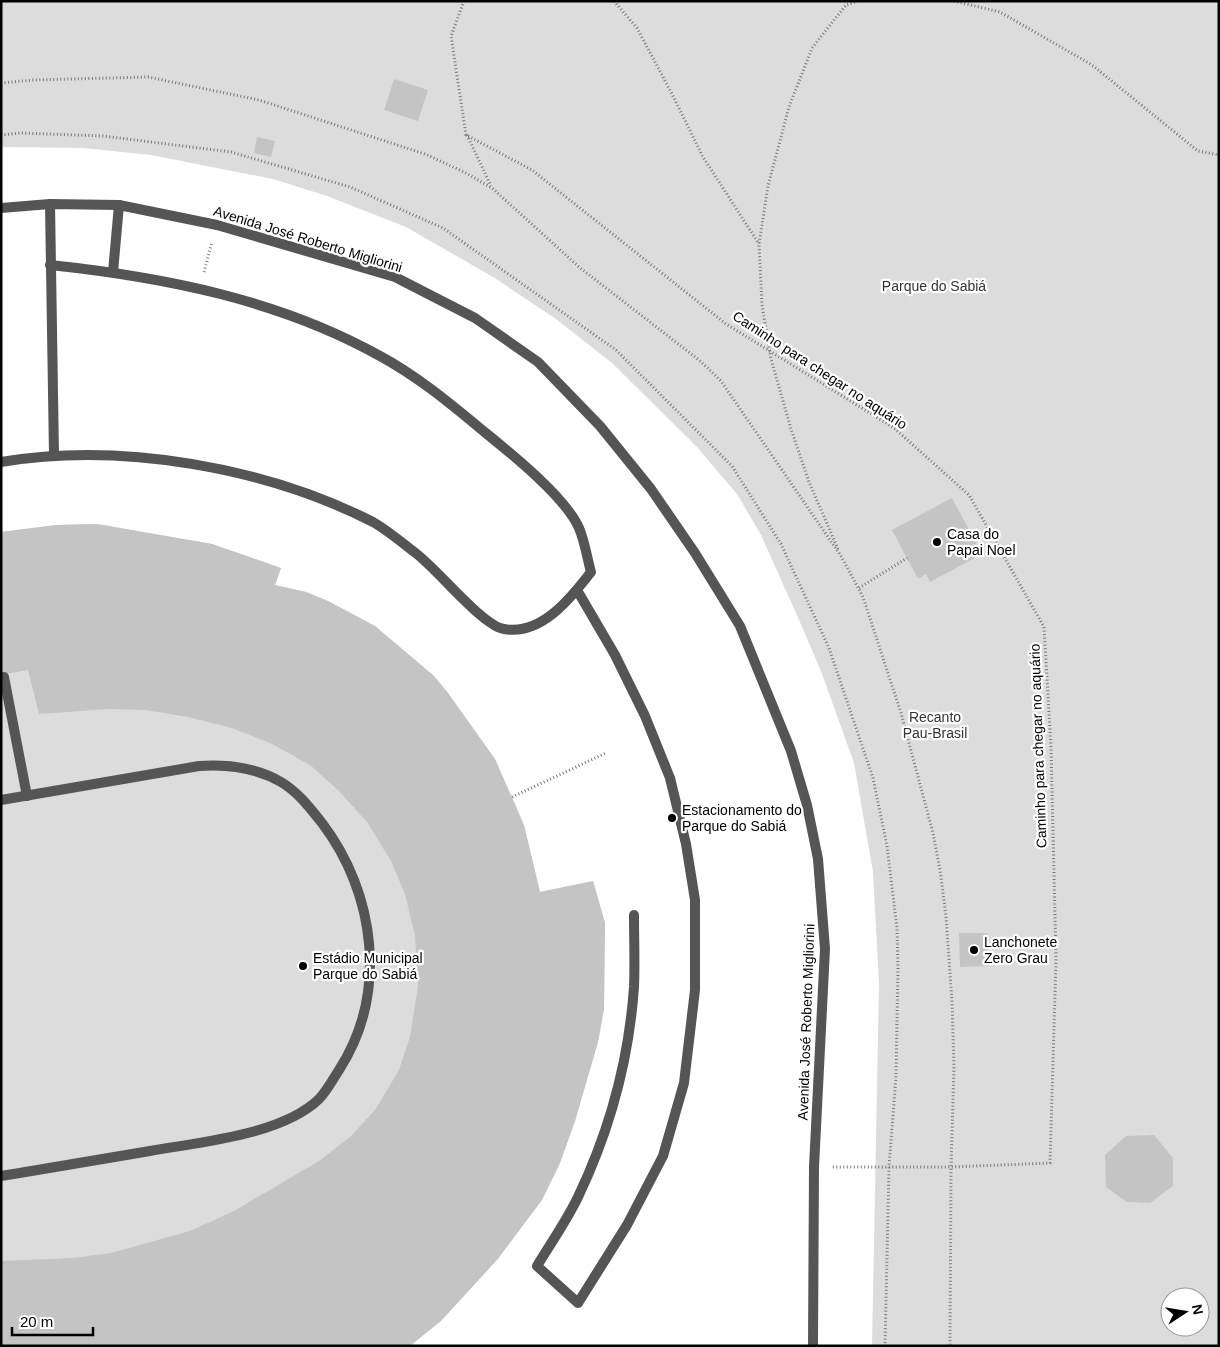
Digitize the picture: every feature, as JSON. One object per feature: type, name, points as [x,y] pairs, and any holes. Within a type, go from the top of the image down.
[{"type":"street","name":"Avenida José Roberto Migliorini","points":[[1,208],[50,204],[119,205],[217,225],[395,277],[483,324],[538,362],[600,426],[651,489],[695,553],[740,626],[791,750],[808,805],[818,859],[825,949],[814,1167],[813,1346]]},
{"type":"street","points":[[50,204],[54,455]]},
{"type":"street","points":[[113,272],[119,205]]},
{"type":"street","points":[[1,462],[54,455],[101,455],[153,459],[216,468],[272,483],[324,500],[374,523],[425,560],[481,616],[492,625],[502,629],[514,630],[537,624],[551,615],[578,590],[591,572],[579,528],[559,498],[502,446],[442,396],[381,356],[319,326],[243,300],[113,272],[50,265]]},
{"type":"street","points":[[578,590],[615,655],[645,716],[670,778],[686,844],[695,900],[695,990],[684,1083],[663,1156],[627,1225],[578,1303],[537,1266],[578,1198],[596,1155],[611,1111],[627,1044],[634,987],[634,915]]},
{"type":"street","points":[[4,676],[27,796]]},
{"type":"street","points":[[1,800],[199,766],[228,765],[246,768],[267,775],[283,783],[307,804],[332,837],[353,874],[368,927],[371,962],[367,1001],[356,1038],[347,1058],[319,1099],[299,1112],[272,1126],[228,1137],[1,1176]]},
{"type":"path","points":[[464,1],[451,36],[466,134],[492,188]]},
{"type":"path","points":[[614,1],[637,28],[703,157],[759,244]]},
{"type":"path","points":[[841,556],[809,482],[794,438],[770,351],[762,305],[759,244],[768,186],[789,107],[812,48],[846,5],[858,1]]},
{"type":"path","points":[[954,1],[1000,12],[1092,65],[1198,151],[1219,154]]},
{"type":"path","points":[[1,135],[20,133],[102,136],[231,152],[350,187],[443,228],[616,350],[732,466],[781,544],[830,648],[873,778],[888,854],[897,928],[898,968],[896,1076],[889,1167],[885,1346]]},
{"type":"path","name":"Caminho para chegar no aquário","points":[[466,134],[532,170],[726,324],[894,428],[970,495],[1044,627],[1051,747],[1056,959],[1050,1163],[951,1167],[889,1167]]},
{"type":"path","points":[[199,289],[217,225]]},
{"type":"path","points":[[859,588],[907,558]]},
{"type":"path","points":[[512,797],[606,753]]},
{"type":"path","points":[[814,1167],[889,1167]]},
{"type":"green space","name":"Parque do Sabiá","points":[[1,1],[1219,1],[1219,1346],[872,1346],[879,984],[873,872],[854,763],[821,671],[761,535],[737,494],[696,446],[612,363],[556,319],[493,277],[406,227],[327,196],[273,179],[151,155],[83,148],[1,147]]},
{"type":"green space","name":"Estádio Municipal Parque do Sabiá","points":[[97,524],[212,544],[281,568],[275,585],[306,592],[328,601],[375,626],[434,676],[495,759],[524,825],[540,892],[593,881],[605,923],[604,1009],[598,1042],[575,1121],[560,1163],[542,1200],[497,1260],[1,1346],[1,532],[56,525]]},
{"type":"building","points":[[394,79],[428,90],[418,121],[384,110]]},
{"type":"building","points":[[257,137],[275,141],[271,157],[254,153]]},
{"type":"building","name":"Casa do Papai Noel","points":[[952,498],[982,554],[930,582],[926,574],[918,579],[892,530]]},
{"type":"building","points":[[97,524],[212,544],[281,568],[275,585],[306,592],[328,601],[375,626],[434,676],[495,759],[524,825],[540,892],[593,881],[605,923],[604,1009],[598,1042],[575,1121],[560,1163],[542,1200],[497,1260],[441,1321],[410,1346],[1,1346],[1,1261],[73,1258],[111,1253],[190,1231],[234,1211],[319,1161],[350,1137],[375,1110],[399,1070],[410,1037],[418,986],[415,936],[405,894],[391,861],[367,822],[338,790],[310,765],[272,744],[232,728],[188,717],[145,710],[108,709],[39,714],[28,670],[1,675],[1,532],[56,525]]},
{"type":"building","name":"Lanchonete Zero Grau","points":[[959,933],[988,933],[989,966],[960,967]]},
{"type":"building","points":[[1154,1135],[1173,1158],[1173,1186],[1150,1203],[1127,1202],[1106,1187],[1105,1155],[1126,1136]]},
{"type":"place","name":"Casa do Papai Noel","points":[[937,542]]},
{"type":"place","name":"Estacionamento do Parque do Sabiá","points":[[672,818]]},
{"type":"place","name":"Lanchonete Zero Grau","points":[[974,950]]},
{"type":"place","name":"Estádio Municipal Parque do Sabiá","points":[[303,966]]},
{"type":"park label","name":"Recanto Pau-Brasil","points":[[935,726]]}]
